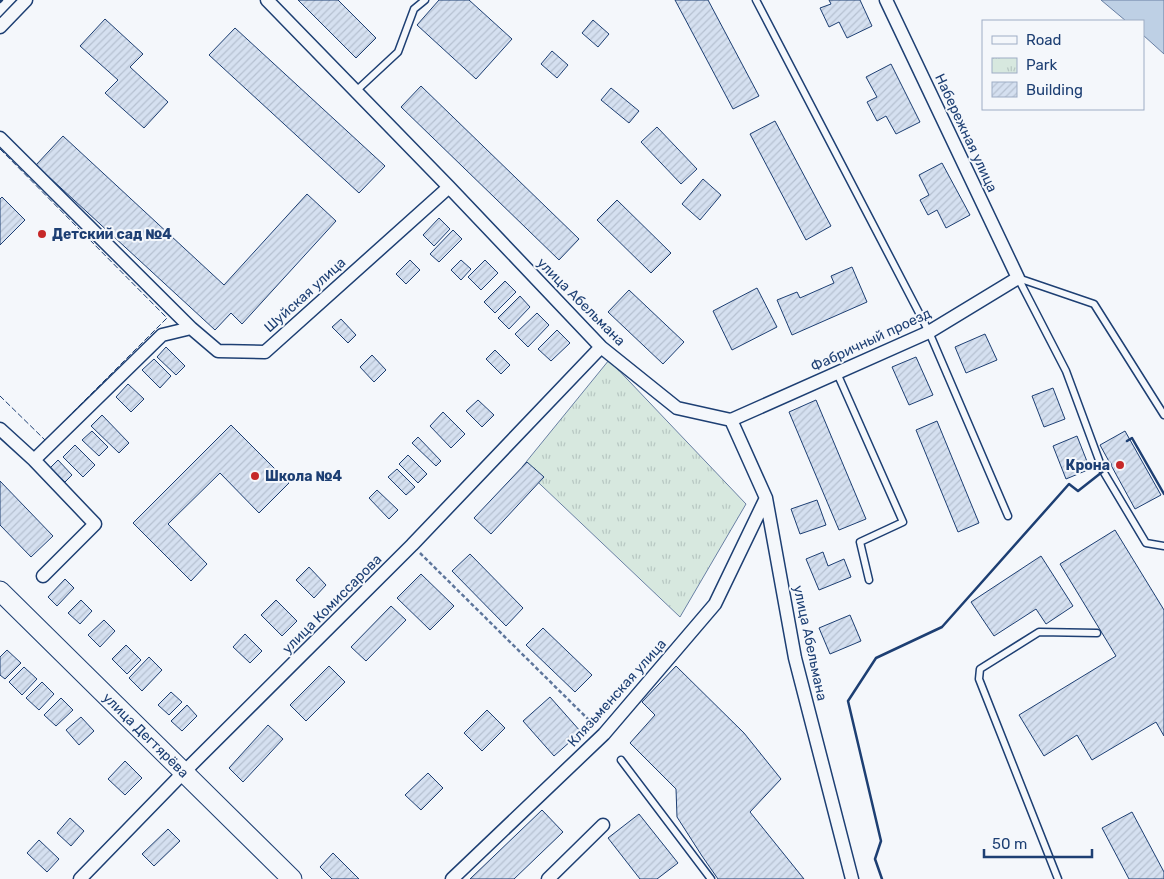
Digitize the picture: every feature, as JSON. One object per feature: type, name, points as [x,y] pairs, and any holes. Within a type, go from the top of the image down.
[{"type":"main road","name":"улица Дегтярёва","points":[[0,591],[292,879]]},
{"type":"street","points":[[0,27],[26,0]]},
{"type":"street","name":"улица Абельмана","points":[[267,0],[601,347],[677,408],[731,420],[766,498],[795,658],[852,879]]},
{"type":"street","name":"Набережная улица","points":[[886,0],[1018,278]]},
{"type":"street","name":"Шуйская улица","points":[[0,138],[191,328],[218,351],[265,352],[449,187]]},
{"type":"street","name":"Фабричный проезд","points":[[731,420],[929,332],[1018,278]]},
{"type":"street","points":[[34,460],[162,335],[191,328]]},
{"type":"street","name":"улица Комиссарова","points":[[80,879],[184,772],[412,545],[601,347]]},
{"type":"street","points":[[0,428],[34,460],[95,524],[43,576]]},
{"type":"street","name":"Клязьменская улица","points":[[452,879],[604,734],[715,604],[766,498]]},
{"type":"street","points":[[548,879],[603,825]]},
{"type":"lane","points":[[356,91],[398,52],[414,9],[426,0]]},
{"type":"lane","points":[[756,0],[929,332],[1008,516]]},
{"type":"lane","points":[[1018,278],[1094,304],[1164,414]]},
{"type":"lane","points":[[1018,278],[1066,370],[1103,472],[1146,543],[1164,546]]},
{"type":"lane","points":[[837,373],[904,522],[860,542],[869,580]]},
{"type":"lane","points":[[1058,879],[979,679],[980,669],[1039,632],[1097,633]]},
{"type":"lane","points":[[621,760],[711,879]]},
{"type":"path","points":[[412,545],[604,734]]},
{"type":"green space","points":[[609,360],[746,504],[680,617],[522,467]]},
{"type":"water","points":[[1101,0],[1164,0],[1164,54],[1144,36],[1144,20],[1125,20]]},
{"type":"building","points":[[298,0],[338,0],[376,38],[356,58]]},
{"type":"building","points":[[439,0],[469,0],[512,39],[476,79],[417,25]]},
{"type":"building","points":[[675,0],[708,0],[759,96],[733,109]]},
{"type":"building","points":[[829,0],[860,0],[872,26],[847,38],[839,22],[829,27],[820,8],[831,4]]},
{"type":"building","points":[[105,19],[143,54],[130,67],[168,102],[144,128],[105,93],[118,80],[80,46]]},
{"type":"building","points":[[593,20],[609,34],[598,47],[582,33]]},
{"type":"building","points":[[235,28],[385,166],[359,193],[209,55]]},
{"type":"building","points":[[552,51],[568,65],[557,78],[541,64]]},
{"type":"building","points":[[891,64],[920,122],[896,134],[886,116],[877,121],[867,102],[877,97],[866,77]]},
{"type":"building","points":[[421,86],[579,239],[559,260],[401,107]]},
{"type":"building","points":[[611,88],[639,111],[629,123],[601,100]]},
{"type":"building","points":[[775,121],[831,226],[806,240],[750,134]]},
{"type":"building","points":[[657,127],[697,169],[681,184],[641,142]]},
{"type":"building","points":[[63,136],[224,285],[307,194],[336,221],[242,324],[231,313],[215,330],[36,165]]},
{"type":"building","points":[[942,163],[970,215],[946,228],[937,210],[928,215],[920,200],[929,195],[919,175]]},
{"type":"building","points":[[703,179],[721,195],[700,220],[682,204]]},
{"type":"building","points":[[2,197],[25,220],[0,245],[0,199]]},
{"type":"building","points":[[617,200],[671,253],[651,273],[597,220]]},
{"type":"building","points":[[439,218],[450,229],[434,246],[423,235]]},
{"type":"building","points":[[453,230],[462,239],[439,262],[430,254]]},
{"type":"building","points":[[410,260],[420,270],[406,284],[396,274]]},
{"type":"building","points":[[461,260],[471,269],[461,280],[451,270]]},
{"type":"building","points":[[485,260],[498,273],[481,290],[468,277]]},
{"type":"building","points":[[852,267],[867,302],[792,335],[777,300],[797,292],[800,298],[834,283],[831,276]]},
{"type":"building","points":[[505,281],[516,292],[495,313],[484,302]]},
{"type":"building","points":[[757,288],[777,327],[732,350],[713,311]]},
{"type":"building","points":[[629,290],[684,342],[663,364],[608,312]]},
{"type":"building","points":[[520,296],[530,307],[509,329],[498,318]]},
{"type":"building","points":[[537,313],[549,325],[528,347],[515,334]]},
{"type":"building","points":[[341,319],[356,335],[348,343],[332,327]]},
{"type":"building","points":[[557,330],[570,343],[551,361],[538,349]]},
{"type":"building","points":[[985,334],[997,360],[966,373],[955,347]]},
{"type":"building","points":[[166,347],[185,366],[176,375],[157,357]]},
{"type":"building","points":[[495,350],[510,365],[501,374],[486,359]]},
{"type":"building","points":[[372,355],[386,370],[374,382],[360,367]]},
{"type":"building","points":[[916,357],[933,395],[909,405],[892,367]]},
{"type":"building","points":[[154,359],[171,376],[160,388],[142,370]]},
{"type":"building","points":[[128,384],[144,399],[131,412],[116,397]]},
{"type":"building","points":[[1053,388],[1065,419],[1044,427],[1032,396]]},
{"type":"building","points":[[478,400],[494,415],[482,427],[466,411]]},
{"type":"building","points":[[816,400],[866,519],[839,530],[789,412]]},
{"type":"building","points":[[443,412],[465,434],[451,448],[430,426]]},
{"type":"building","points":[[102,415],[129,443],[119,453],[91,426]]},
{"type":"building","points":[[937,421],[979,523],[958,532],[916,430]]},
{"type":"building","points":[[231,425],[289,483],[259,513],[220,473],[168,524],[207,564],[191,581],[133,523]]},
{"type":"building","points":[[92,431],[108,447],[99,456],[82,440]]},
{"type":"building","points":[[1125,431],[1161,495],[1135,509],[1100,445]]},
{"type":"building","points":[[1077,436],[1090,469],[1066,479],[1053,446]]},
{"type":"building","points":[[418,437],[441,461],[436,466],[412,443]]},
{"type":"building","points":[[75,445],[95,465],[83,477],[63,457]]},
{"type":"building","points":[[408,455],[427,474],[418,483],[399,464]]},
{"type":"building","points":[[58,460],[72,475],[65,482],[50,468]]},
{"type":"building","points":[[527,462],[544,477],[491,534],[474,518]]},
{"type":"building","points":[[397,469],[415,487],[406,495],[388,477]]},
{"type":"building","points":[[0,481],[53,536],[31,557],[0,525]]},
{"type":"building","points":[[377,490],[398,510],[389,519],[369,498]]},
{"type":"building","points":[[817,500],[826,525],[800,534],[791,509]]},
{"type":"building","points":[[1115,530],[1164,610],[1164,736],[1156,722],[1092,760],[1077,735],[1044,756],[1019,715],[1116,656],[1060,564]]},
{"type":"building","points":[[823,552],[828,566],[844,559],[851,577],[819,590],[806,559]]},
{"type":"building","points":[[470,554],[523,608],[506,626],[452,571]]},
{"type":"building","points":[[1041,556],[1073,606],[1046,624],[1036,609],[994,636],[971,602]]},
{"type":"building","points":[[309,567],[326,585],[314,598],[296,580]]},
{"type":"building","points":[[421,574],[454,606],[430,630],[397,598]]},
{"type":"building","points":[[65,579],[74,588],[57,606],[48,597]]},
{"type":"building","points":[[81,600],[92,611],[80,624],[68,613]]},
{"type":"building","points":[[276,600],[297,621],[282,636],[261,615]]},
{"type":"building","points":[[391,606],[406,620],[366,661],[351,647]]},
{"type":"building","points":[[850,615],[861,641],[830,654],[819,628]]},
{"type":"building","points":[[104,620],[115,631],[100,647],[88,635]]},
{"type":"building","points":[[543,628],[592,675],[575,692],[526,645]]},
{"type":"building","points":[[245,634],[262,651],[250,663],[233,647]]},
{"type":"building","points":[[126,645],[141,660],[127,674],[112,659]]},
{"type":"building","points":[[7,650],[21,663],[5,679],[0,675],[0,657]]},
{"type":"building","points":[[149,657],[162,670],[142,691],[129,678]]},
{"type":"building","points":[[329,666],[345,682],[306,721],[290,705]]},
{"type":"building","points":[[676,666],[744,733],[781,779],[750,812],[804,879],[718,879],[677,817],[676,789],[630,743],[655,715],[642,702]]},
{"type":"building","points":[[24,667],[37,679],[22,695],[9,682]]},
{"type":"building","points":[[42,682],[54,694],[39,710],[26,698]]},
{"type":"building","points":[[171,692],[182,702],[169,715],[158,705]]},
{"type":"building","points":[[550,697],[581,732],[554,756],[523,721]]},
{"type":"building","points":[[61,698],[73,710],[56,726],[44,715]]},
{"type":"building","points":[[187,705],[197,716],[182,731],[171,721]]},
{"type":"building","points":[[487,710],[505,728],[482,751],[464,733]]},
{"type":"building","points":[[81,717],[94,731],[79,745],[66,730]]},
{"type":"building","points":[[268,725],[283,739],[243,782],[229,768]]},
{"type":"building","points":[[125,761],[142,778],[125,795],[108,779]]},
{"type":"building","points":[[428,773],[443,788],[421,810],[405,795]]},
{"type":"building","points":[[542,810],[563,832],[514,879],[470,879]]},
{"type":"building","points":[[1132,812],[1164,872],[1164,879],[1129,879],[1102,828]]},
{"type":"building","points":[[639,814],[678,863],[657,879],[640,879],[608,838]]},
{"type":"building","points":[[70,818],[84,831],[71,846],[57,833]]},
{"type":"building","points":[[168,829],[180,841],[154,866],[142,854]]},
{"type":"building","points":[[39,840],[59,859],[47,872],[27,853]]},
{"type":"building","points":[[333,853],[359,879],[332,879],[320,867]]},
{"type":"fence","points":[[0,149],[167,318],[45,440],[0,396]]},
{"type":"wall","points":[[1127,441],[1132,438],[1164,494]]},
{"type":"wall","points":[[882,879],[875,859],[881,841],[848,701],[876,658],[942,627],[1069,484],[1078,491],[1111,465],[1109,462]]},
{"type":"place","name":"Детский сад №4","points":[[42,234]]},
{"type":"place","name":"Крона","points":[[1120,465]]},
{"type":"place","name":"Школа №4","points":[[255,476]]}]
